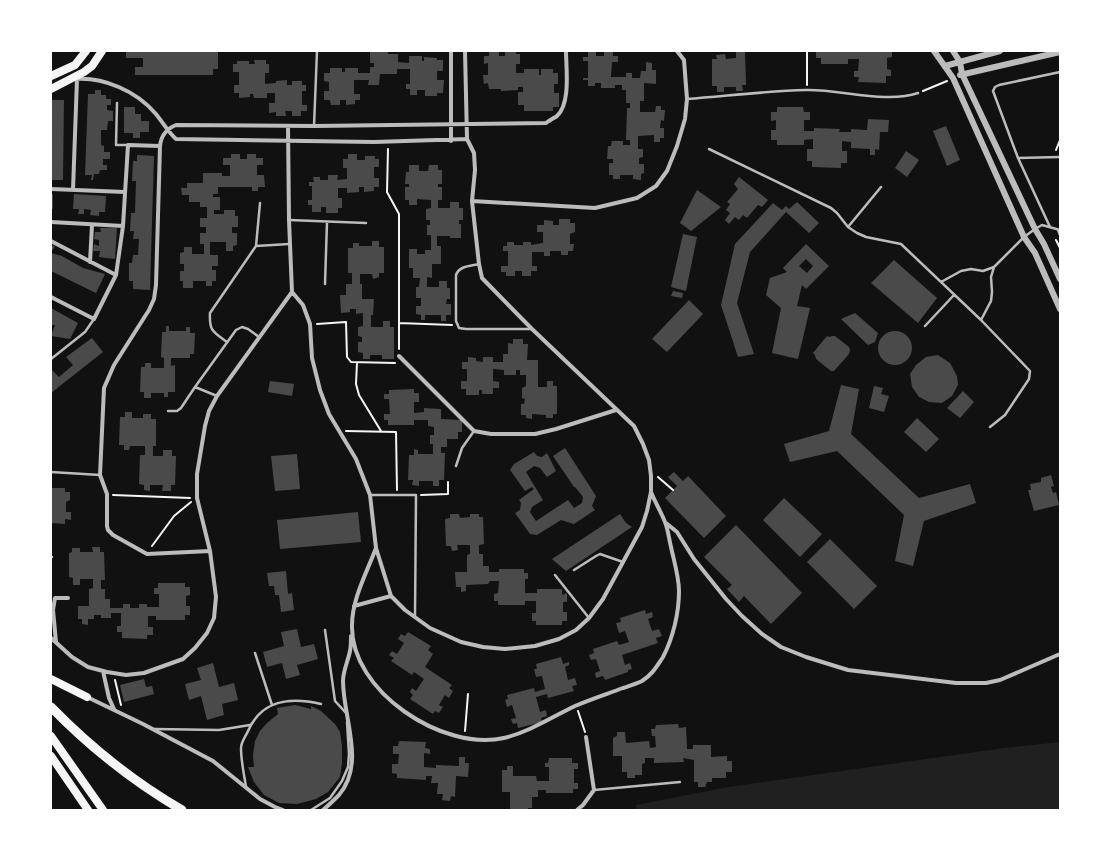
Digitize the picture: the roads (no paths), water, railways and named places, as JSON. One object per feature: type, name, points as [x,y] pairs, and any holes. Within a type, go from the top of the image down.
[{"type":"highway","points":[[51,76],[76,65],[86,51]]},
{"type":"highway","points":[[51,90],[74,80],[92,66],[102,51]]},
{"type":"highway","points":[[51,679],[87,697]]},
{"type":"highway","points":[[51,707],[75,731],[108,760],[164,800],[182,810]]},
{"type":"highway","points":[[51,736],[103,810]]},
{"type":"highway","points":[[51,756],[88,810]]},
{"type":"street","points":[[451,51],[451,141]]},
{"type":"street","points":[[288,126],[288,220],[292,292],[303,305],[310,324],[312,358],[320,390],[329,414],[356,459],[370,495],[376,548],[391,596],[405,610],[430,628],[461,642],[483,647],[505,649],[535,646],[559,639],[576,630],[589,618],[603,599],[642,527],[647,511],[650,492],[651,476],[649,460],[634,426],[532,329],[482,278],[478,264],[472,201],[475,170],[474,153],[467,140],[465,51]]},
{"type":"street","points":[[210,551],[147,554],[110,532],[108,526],[107,494],[100,474],[104,388],[114,365],[149,310],[154,299],[156,285],[160,146],[162,137],[168,130],[176,125],[314,126],[546,122],[558,115],[564,105],[566,90],[566,51]]},
{"type":"street","points":[[472,201],[595,208],[637,198],[656,186],[666,171],[677,146],[685,119],[687,98],[684,60],[677,51]]},
{"type":"street","points":[[934,51],[953,78],[1024,237],[1035,253],[1060,309]]},
{"type":"street","points":[[953,51],[960,62],[962,74],[1060,279]]},
{"type":"street","points":[[945,66],[1000,51]]},
{"type":"street","points":[[953,78],[962,74],[1060,52]]},
{"type":"street","points":[[73,190],[74,80],[88,79],[100,81],[130,93],[144,102],[176,139],[388,142],[467,140]]},
{"type":"street","points":[[51,297],[94,318],[116,275],[123,226],[128,145],[160,146]]},
{"type":"street","points":[[51,189],[125,192]]},
{"type":"street","points":[[51,222],[123,226]]},
{"type":"street","points":[[90,262],[92,225]]},
{"type":"street","points":[[51,241],[116,275]]},
{"type":"street","points":[[51,638],[72,657],[88,668],[126,675],[144,673],[183,659],[195,648],[207,633],[214,618],[216,597],[210,551],[197,498],[197,474],[200,448],[210,411],[217,396],[292,292]]},
{"type":"street","points":[[399,356],[474,431],[491,434],[535,434],[616,410]]},
{"type":"street","points":[[352,626],[354,643],[360,660],[368,676],[380,691],[398,708],[415,720],[441,731],[464,737],[483,740],[503,738],[527,729],[576,706],[642,681],[655,670],[669,646],[676,616],[679,590],[665,523],[650,492]]},
{"type":"street","points":[[665,523],[677,532],[694,559],[726,599],[762,634],[781,646],[806,657],[848,670],[956,683],[986,683],[1000,680],[1060,654]]},
{"type":"street","points":[[323,810],[340,794],[347,782],[351,770],[353,757],[344,697],[343,679],[351,650],[354,606],[376,548]]},
{"type":"street","points":[[354,606],[391,596]]},
{"type":"street","points":[[56,642],[52,610],[55,598],[68,598]]},
{"type":"street","points":[[103,671],[109,698],[114,709]]},
{"type":"street","points":[[87,697],[114,709],[213,762],[260,799],[275,808],[283,810]]},
{"type":"street","points":[[577,810],[583,805],[594,790],[586,736]]},
{"type":"lane","points":[[314,126],[317,51]]},
{"type":"lane","points":[[1050,227],[1018,158],[993,91],[999,84],[1060,72]]},
{"type":"lane","points":[[687,98],[807,90],[889,97],[918,93]]},
{"type":"lane","points":[[117,103],[116,145],[128,145]]},
{"type":"lane","points":[[709,149],[830,208],[837,213],[848,227],[857,234],[901,244],[981,320],[1030,371],[1029,379],[1005,415],[990,426]]},
{"type":"lane","points":[[1018,158],[1060,157]]},
{"type":"lane","points":[[848,227],[881,187]]},
{"type":"lane","points":[[227,342],[213,332],[210,325],[210,313],[256,246],[260,203]]},
{"type":"lane","points":[[288,220],[366,223]]},
{"type":"lane","points":[[325,284],[326,222]]},
{"type":"lane","points":[[941,282],[961,271],[971,269],[983,271],[994,267],[1024,237],[1042,225],[1059,230],[1060,235]]},
{"type":"lane","points":[[256,246],[289,244]]},
{"type":"lane","points":[[478,264],[460,268],[457,271],[457,325],[459,328],[532,329]]},
{"type":"lane","points":[[981,320],[991,301],[991,277],[994,267]]},
{"type":"lane","points":[[926,326],[954,295]]},
{"type":"lane","points":[[51,360],[85,332],[94,318]]},
{"type":"lane","points":[[168,412],[176,411],[181,408],[236,330],[242,327],[248,329],[259,337]]},
{"type":"lane","points":[[195,387],[217,396]]},
{"type":"lane","points":[[456,466],[462,448],[474,431]]},
{"type":"lane","points":[[51,472],[100,474]]},
{"type":"lane","points":[[370,495],[416,495],[415,616]]},
{"type":"lane","points":[[574,570],[600,554],[623,562]]},
{"type":"lane","points":[[555,575],[589,618]]},
{"type":"lane","points":[[311,810],[330,798],[342,781],[348,767],[350,754],[346,727],[347,715],[335,701],[326,630]]},
{"type":"lane","points":[[255,653],[272,705]]},
{"type":"lane","points":[[247,790],[243,771],[241,746],[251,724],[261,713],[272,705],[288,701],[307,701],[321,704]]},
{"type":"lane","points":[[151,729],[219,730],[251,724]]},
{"type":"lane","points":[[594,790],[680,782]]}]
